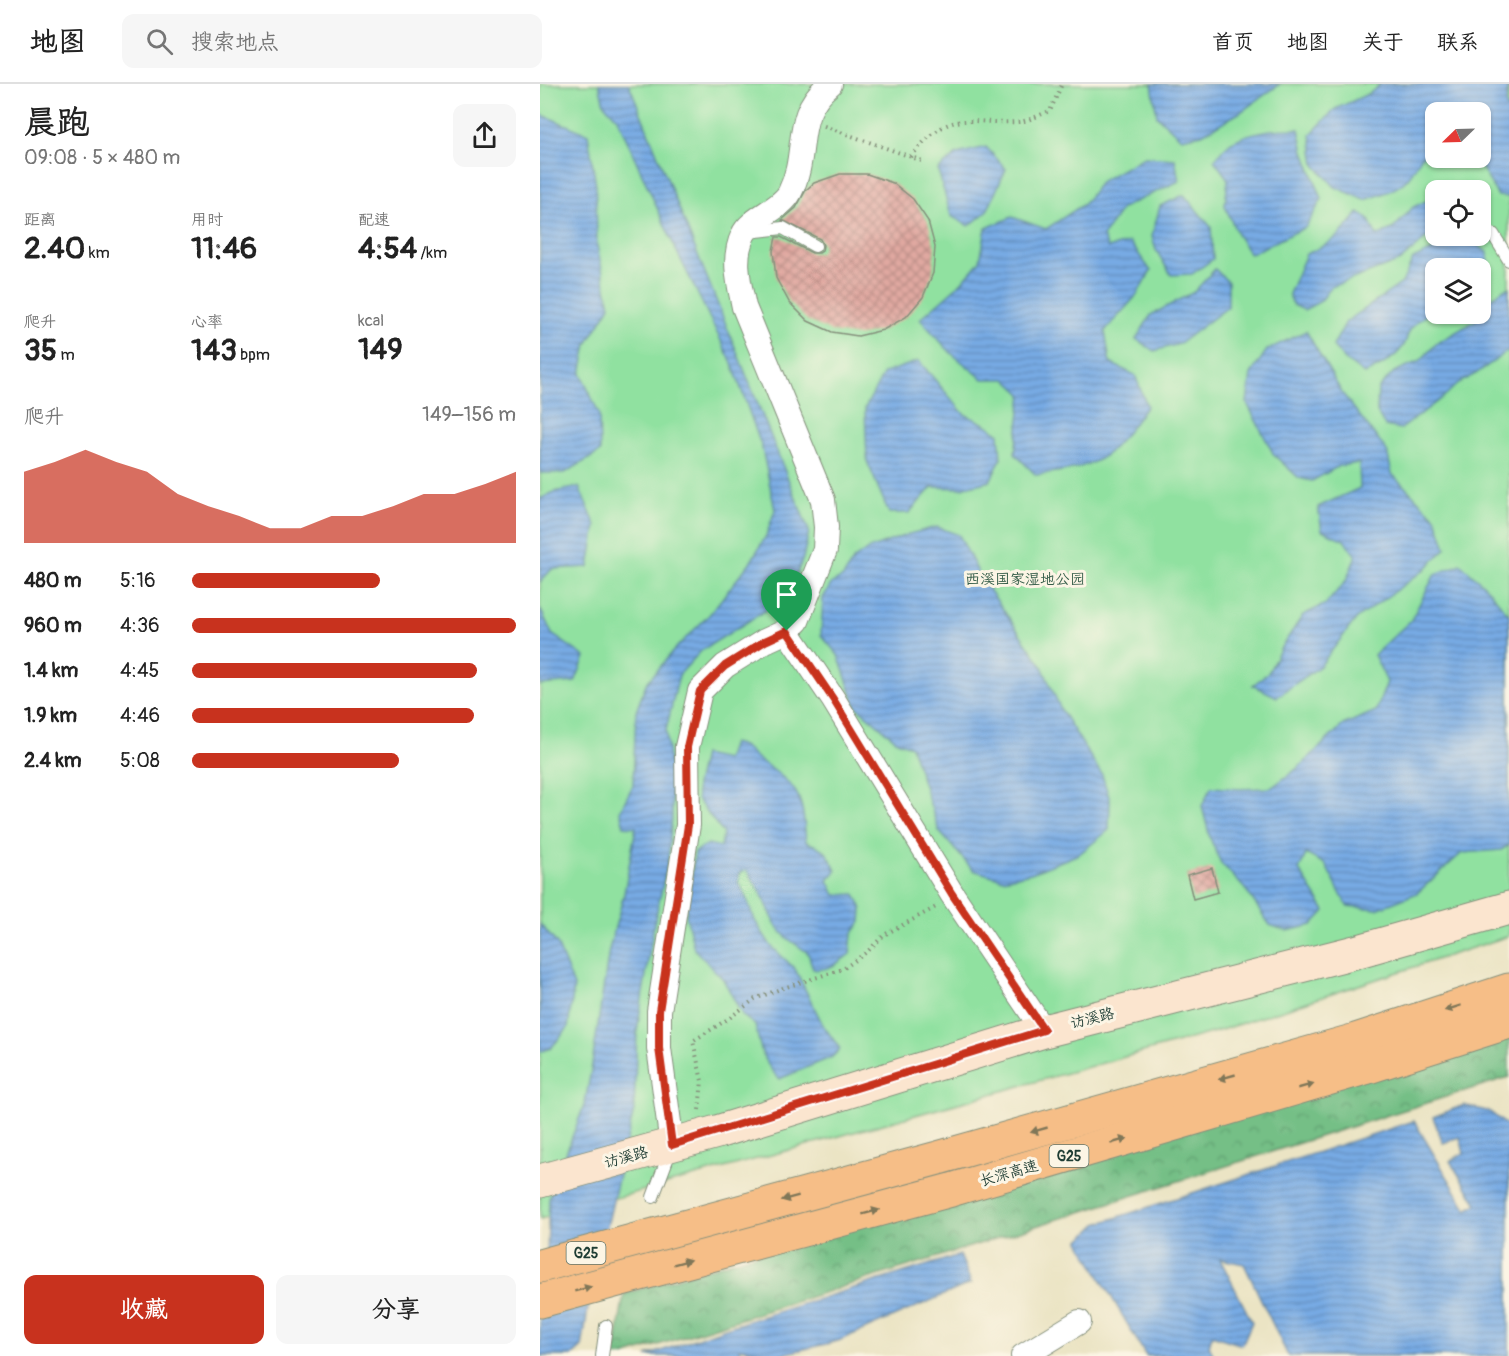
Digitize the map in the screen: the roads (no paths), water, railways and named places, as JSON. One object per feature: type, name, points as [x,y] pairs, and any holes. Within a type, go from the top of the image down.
[{"type":"highway","name":"G25","points":[[540,1266],[938,1158],[1356,1040],[1509,990]]},
{"type":"highway","name":"长深高速","points":[[540,1300],[951,1190],[1365,1068],[1509,1022]]},
{"type":"street","points":[[684,1141],[659,1048],[659,1011],[688,825],[687,747],[700,691],[725,666],[765,641],[787,631],[797,621],[825,550],[826,527],[823,500],[744,307],[737,273],[738,250],[744,232],[789,196],[798,175],[807,110],[816,95],[830,84]]},
{"type":"street","points":[[787,631],[833,699],[952,894],[1044,1030]]},
{"type":"street","name":"访溪路","points":[[540,1181],[684,1141],[1044,1030],[1355,952],[1509,908]]},
{"type":"street","points":[[1023,1356],[1079,1322]]},
{"type":"lane","points":[[744,232],[783,228],[815,246]]},
{"type":"lane","points":[[1493,234],[1509,260]]},
{"type":"lane","points":[[653,1197],[684,1141]]},
{"type":"lane","points":[[602,1356],[606,1326]]},
{"type":"water","points":[[599,84],[629,84],[809,531],[803,558],[787,597],[702,650],[679,675],[666,730],[672,815],[668,861],[654,924],[637,1031],[634,1110],[588,1309],[582,1347],[572,1356],[540,1356],[540,1258],[547,1254],[549,1198],[585,1103],[609,950],[624,894],[636,827],[624,826],[620,811],[633,785],[636,712],[646,684],[675,649],[709,615],[752,560],[766,536],[775,510],[762,448],[732,363],[675,248],[617,118],[604,104]]},
{"type":"water","points":[[1152,84],[1280,84],[1239,113],[1202,134],[1181,138],[1157,116]]},
{"type":"water","points":[[1381,84],[1509,84],[1506,107],[1509,110],[1509,197],[1498,196],[1491,180],[1482,168],[1491,168],[1491,102],[1425,102],[1425,153],[1404,182],[1394,189],[1365,200],[1335,187],[1315,165],[1311,134],[1335,109],[1370,93]]},
{"type":"water","points":[[540,114],[588,134],[596,186],[597,246],[610,306],[587,344],[581,374],[599,414],[600,452],[565,473],[540,473]]},
{"type":"water","points":[[1299,129],[1304,152],[1322,199],[1306,227],[1250,254],[1238,236],[1225,206],[1228,179],[1214,160],[1228,145],[1246,135],[1273,130]]},
{"type":"water","points":[[986,147],[1006,169],[987,211],[969,226],[951,216],[938,170],[957,154]]},
{"type":"water","points":[[1144,157],[1175,159],[1179,181],[1122,208],[1103,236],[1108,248],[1130,242],[1151,271],[1136,296],[1105,331],[1110,363],[1135,375],[1147,406],[1119,442],[1100,459],[1077,468],[1036,475],[1015,454],[1022,394],[1006,379],[983,379],[951,353],[920,319],[961,283],[980,261],[986,228],[1012,217],[1046,229],[1084,204],[1101,181]]},
{"type":"water","points":[[1184,195],[1211,227],[1213,259],[1192,274],[1171,275],[1156,250],[1152,236],[1160,206]]},
{"type":"water","points":[[1425,202],[1425,239],[1400,261],[1331,287],[1321,301],[1304,310],[1293,305],[1289,294],[1306,254],[1336,238],[1359,212],[1369,220],[1377,236],[1394,228],[1413,207]]},
{"type":"water","points":[[1441,246],[1478,246],[1488,253],[1488,258],[1425,258],[1425,316],[1414,325],[1404,345],[1391,359],[1364,374],[1344,359],[1333,346],[1346,322],[1402,283],[1413,259]]},
{"type":"water","points":[[1215,269],[1228,282],[1228,307],[1179,344],[1154,351],[1136,339],[1151,315],[1194,292]]},
{"type":"water","points":[[1509,288],[1509,350],[1457,384],[1401,429],[1385,426],[1377,412],[1378,389],[1394,372],[1420,361],[1437,343],[1470,324],[1491,324],[1491,299]]},
{"type":"water","points":[[1306,331],[1342,393],[1387,451],[1392,474],[1436,518],[1446,548],[1423,571],[1356,619],[1320,666],[1277,697],[1253,685],[1268,673],[1303,615],[1326,604],[1346,581],[1356,556],[1344,540],[1322,530],[1318,507],[1360,488],[1359,463],[1339,466],[1312,481],[1299,478],[1274,455],[1247,403],[1251,374],[1267,350]]},
{"type":"water","points":[[919,361],[964,414],[999,434],[1001,459],[990,481],[961,488],[932,487],[909,513],[889,513],[867,461],[865,408],[884,373]]},
{"type":"water","points":[[579,487],[596,526],[589,567],[552,569],[540,582],[540,499],[554,492]]},
{"type":"water","points":[[937,527],[959,535],[981,578],[1041,664],[1061,710],[1102,775],[1110,800],[1109,830],[1079,854],[1031,873],[1003,879],[973,870],[939,831],[911,746],[897,741],[856,706],[838,655],[821,635],[823,598],[832,583],[843,577],[854,559],[869,549],[909,534]]},
{"type":"water","points":[[1461,564],[1487,588],[1509,615],[1509,845],[1501,850],[1462,853],[1417,893],[1377,909],[1347,906],[1325,864],[1306,854],[1299,870],[1325,911],[1312,925],[1287,931],[1270,925],[1246,890],[1221,863],[1210,838],[1202,806],[1211,787],[1271,788],[1299,767],[1343,725],[1376,711],[1387,682],[1374,655],[1411,620],[1435,574]]},
{"type":"water","points":[[540,608],[552,634],[585,657],[575,682],[540,685]]},
{"type":"water","points":[[732,743],[745,748],[791,785],[803,812],[806,842],[826,852],[836,871],[828,880],[835,895],[855,894],[862,909],[861,922],[852,934],[850,954],[828,968],[813,969],[808,953],[787,938],[777,927],[747,870],[740,872],[738,883],[745,894],[755,921],[771,946],[795,969],[823,1025],[840,1049],[832,1057],[779,1079],[765,1059],[755,1025],[743,1016],[723,979],[694,949],[686,915],[695,852],[708,844],[721,847],[723,833],[697,799],[696,785],[703,755],[726,760]]},
{"type":"water","points":[[540,924],[557,944],[574,986],[568,1028],[551,1048],[540,1052]]},
{"type":"water","points":[[1464,1105],[1490,1112],[1509,1127],[1509,1356],[1288,1356],[1244,1264],[1220,1259],[1252,1322],[1242,1345],[1212,1335],[1209,1346],[1214,1356],[1146,1356],[1079,1241],[1097,1224],[1414,1121],[1467,1210],[1477,1204],[1450,1161],[1464,1153],[1460,1137],[1443,1143],[1433,1117]]},
{"type":"water","points":[[960,1255],[971,1283],[838,1341],[779,1355],[739,1348],[743,1356],[647,1356],[729,1327]]},
{"type":"park label","name":"西溪国家湿地公园","points":[[1025,579]]}]
